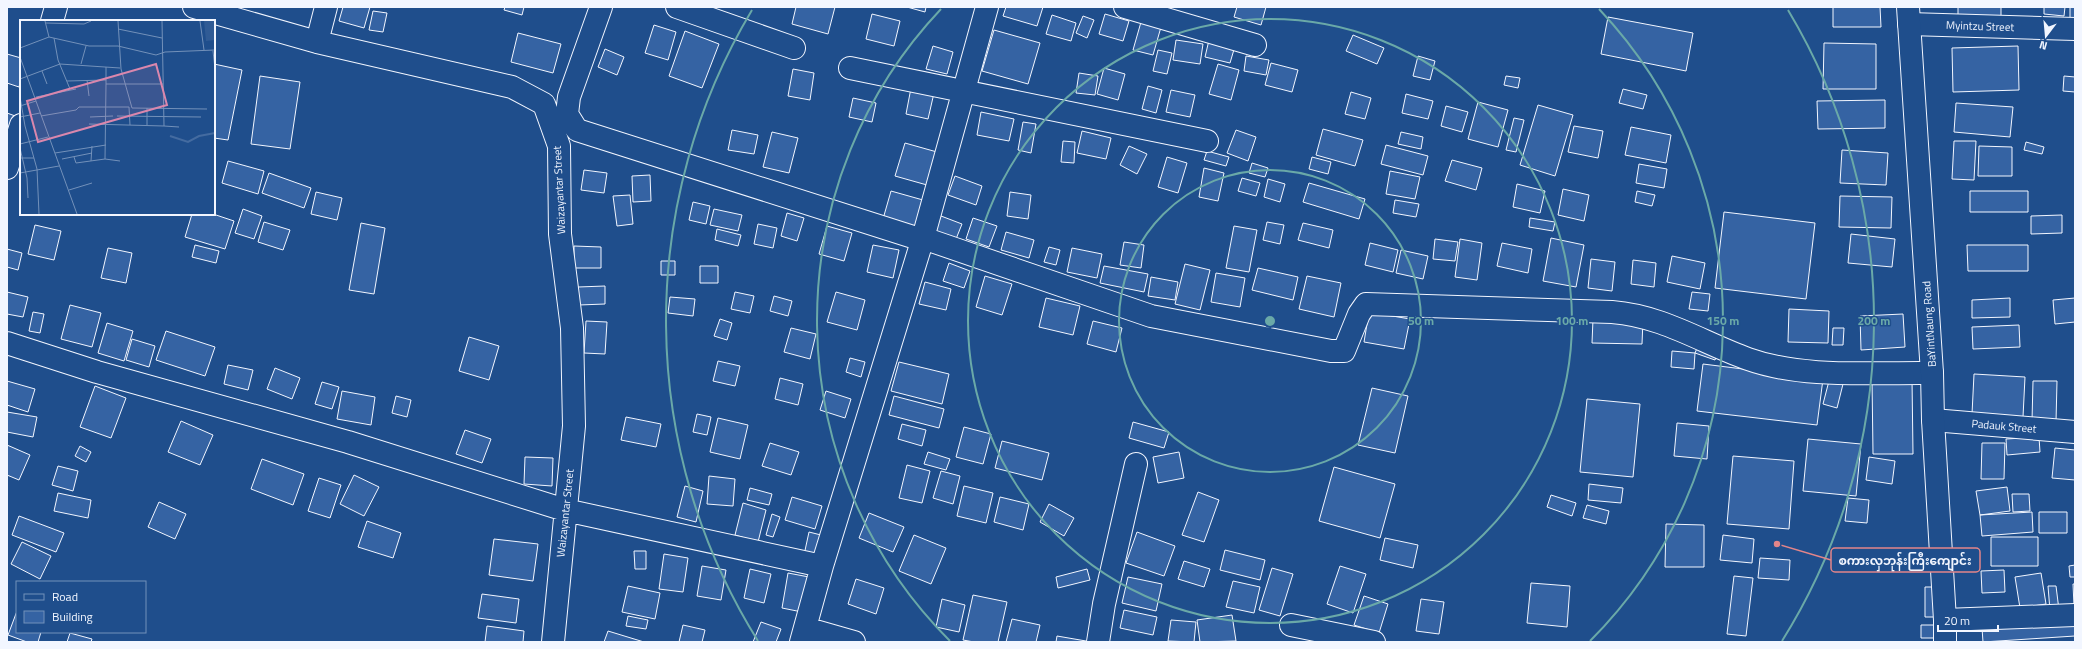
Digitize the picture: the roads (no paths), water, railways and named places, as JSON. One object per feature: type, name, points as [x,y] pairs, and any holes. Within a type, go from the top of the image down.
[{"type":"main road","points":[[52,20],[56,7]]},
{"type":"main road","name":"Waizayantar Street","points":[[194,7],[317,42],[512,87],[544,104],[559,146],[560,234],[572,328],[574,426],[553,642]]},
{"type":"main road","points":[[317,42],[326,7]]},
{"type":"main road","points":[[601,7],[569,97],[567,114],[577,130],[913,237],[923,238],[1151,316],[1331,351],[1344,351],[1359,314],[1366,304],[1377,303],[1634,313],[1657,320],[1749,359],[1785,368],[1812,371],[1932,373]]},
{"type":"main road","points":[[676,7],[794,48]]},
{"type":"main road","points":[[854,642],[803,635],[822,566],[923,238],[965,91],[987,7]]},
{"type":"main road","points":[[1125,7],[1254,45]]},
{"type":"main road","name":"Myintzu Street","points":[[1909,16],[2075,29]]},
{"type":"main road","name":"BaYintNaung Road","points":[[1909,16],[1932,373],[1933,420],[1946,620],[1945,642]]},
{"type":"main road","points":[[850,68],[1207,141]]},
{"type":"main road","points":[[7,168],[20,129]]},
{"type":"main road","points":[[7,343],[97,372],[348,442],[565,510],[822,566]]},
{"type":"main road","name":"Padauk Street","points":[[1933,420],[2075,432]]},
{"type":"main road","points":[[1098,642],[1104,604],[1136,464]]},
{"type":"main road","points":[[1946,620],[2075,615]]},
{"type":"main road","points":[[1291,625],[1374,642]]},
{"type":"place","name":"စကားလှဘုန်းကြီးကျောင်း","points":[[1777,544]]}]
